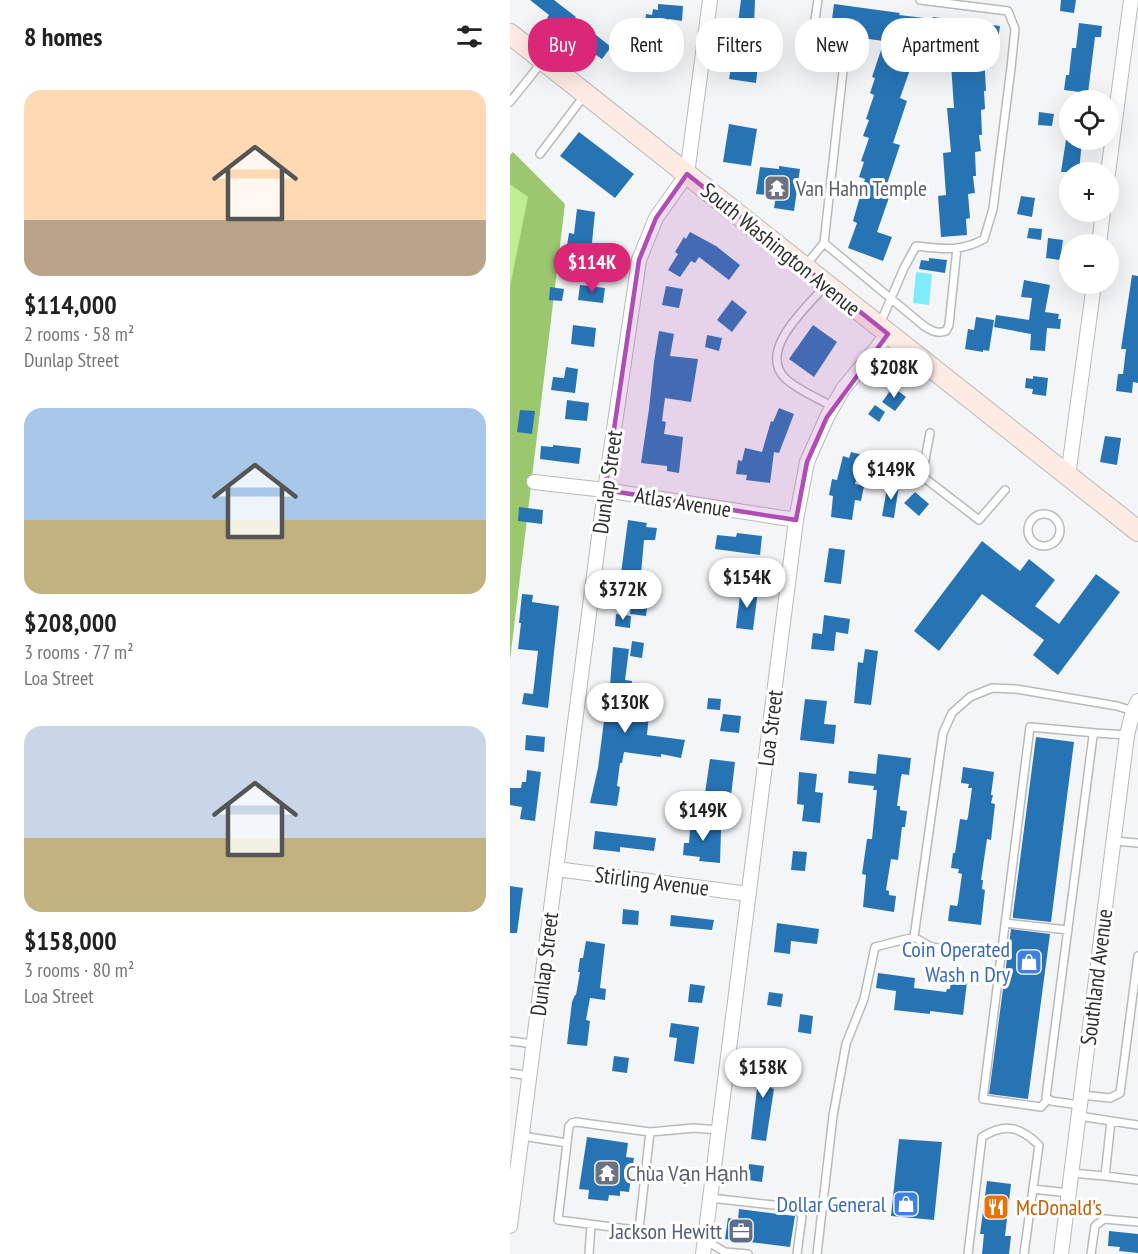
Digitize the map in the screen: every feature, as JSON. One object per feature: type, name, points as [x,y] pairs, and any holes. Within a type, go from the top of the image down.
[{"type":"street","name":"Dunlap Street","points":[[510,1226],[605,490],[639,260],[656,218],[687,174],[710,0]]},
{"type":"street","points":[[1109,162],[1131,0]]},
{"type":"street","name":"South Washington Avenue","points":[[510,34],[528,48]]},
{"type":"street","name":"South Washington Avenue","points":[[558,72],[1138,531]]},
{"type":"street","points":[[1068,476],[1093,294]]},
{"type":"street","name":"Loa Street","points":[[704,1247],[796,520],[807,462],[843,389],[883,330]]},
{"type":"street","name":"Atlas Avenue","points":[[534,482],[605,490],[796,520]]},
{"type":"street","name":"Southland Avenue","points":[[1061,1254],[1127,735],[1136,706]]},
{"type":"street","name":"Stirling Avenue","points":[[556,869],[749,894]]},
{"type":"lane","points":[[804,267],[824,243],[844,62],[816,40],[814,26],[818,0]]},
{"type":"lane","points":[[883,330],[892,298],[916,246],[969,247],[984,239],[993,208],[1015,29],[1008,11],[920,0]]},
{"type":"lane","points":[[510,102],[534,72]]},
{"type":"lane","points":[[540,154],[585,94]]},
{"type":"lane","points":[[824,243],[932,331],[940,333],[946,331],[949,325],[957,248]]},
{"type":"lane","points":[[826,284],[786,332],[777,346],[776,356],[777,364],[786,379],[833,407]]},
{"type":"lane","points":[[930,433],[922,476],[978,520],[1005,490]]},
{"type":"lane","points":[[1045,513],[1055,518],[1060,527],[1058,538],[1045,546],[1031,540],[1028,530],[1031,520],[1036,515],[1045,513]]},
{"type":"lane","points":[[914,937],[943,733],[952,713],[970,697],[992,688],[1016,689],[1117,706],[1136,706]]},
{"type":"lane","points":[[1096,733],[1092,741],[1047,1100],[1041,1107],[983,1098],[1030,727],[1127,735]]},
{"type":"lane","points":[[1113,841],[1138,843]]},
{"type":"lane","points":[[1005,923],[1068,930]]},
{"type":"lane","points":[[817,1254],[828,1149],[846,1044],[864,999],[875,947],[914,937],[931,947],[960,951]]},
{"type":"lane","points":[[1080,1105],[1110,1098],[1120,1093],[1138,956]]},
{"type":"lane","points":[[510,1041],[534,1044]]},
{"type":"lane","points":[[510,1073],[530,1076]]},
{"type":"lane","points":[[1047,1100],[1080,1105],[1111,1120],[1138,1125]]},
{"type":"lane","points":[[1105,1176],[1111,1120]]},
{"type":"lane","points":[[650,1132],[639,1228],[635,1230],[558,1220],[569,1126],[572,1123],[650,1132],[694,1128],[719,1130]]},
{"type":"lane","points":[[968,1254],[982,1137],[995,1130],[1015,1128],[1028,1134],[1038,1145],[1024,1254]]},
{"type":"lane","points":[[522,1136],[567,1143]]},
{"type":"lane","points":[[1071,1173],[1138,1180]]},
{"type":"lane","points":[[1033,1189],[1069,1193]]},
{"type":"lane","points":[[710,1198],[797,1209],[802,1216],[797,1254]]},
{"type":"lane","points":[[1091,1254],[1095,1226],[1104,1219],[1138,1222]]},
{"type":"lane","points":[[589,1254],[591,1225]]},
{"type":"lane","points":[[704,1247],[748,1254]]},
{"type":"highlighted area","points":[[687,174],[888,334],[827,417],[807,462],[796,520],[605,490],[639,260],[656,218]]},
{"type":"green space","points":[[513,152],[565,204],[510,660],[510,287],[528,197],[510,184],[510,155]]},
{"type":"green space","points":[[510,173],[551,207],[510,432]]},
{"type":"water","points":[[916,272],[932,274],[929,305],[913,303]]},
{"type":"building","points":[[530,0],[554,0],[576,17],[547,18],[549,15]]},
{"type":"building","points":[[741,0],[755,0],[754,18],[739,18]]},
{"type":"building","points":[[1061,0],[1076,0],[1074,13],[1060,11]]},
{"type":"building","points":[[658,4],[683,6],[682,18],[646,18],[646,14],[652,15],[653,9],[658,10]]},
{"type":"building","points":[[834,4],[924,18],[881,18],[881,41],[869,39],[869,18],[832,18]]},
{"type":"building","points":[[1079,23],[1102,26],[1101,37],[1095,37],[1088,90],[1064,90],[1066,75],[1069,75],[1072,48],[1076,48]]},
{"type":"building","points":[[597,36],[609,45],[609,50],[602,59],[597,56]]},
{"type":"building","points":[[881,50],[881,72],[909,72],[900,98],[907,101],[893,143],[900,145],[886,187],[892,189],[877,232],[892,237],[883,261],[848,248],[857,223],[853,221],[865,179],[859,177],[864,162],[861,161],[869,138],[863,136],[874,95],[870,93],[875,78],[872,77]]},
{"type":"building","points":[[730,72],[757,72],[756,83],[729,79]]},
{"type":"building","points":[[952,72],[985,72],[985,109],[981,110],[982,135],[979,135],[981,151],[975,152],[976,176],[973,176],[975,193],[968,194],[970,218],[966,219],[967,235],[941,237],[938,196],[946,195],[943,153],[951,152],[947,108],[954,108]]},
{"type":"building","points":[[1039,112],[1054,114],[1052,126],[1038,125]]},
{"type":"building","points":[[729,124],[757,129],[751,166],[723,162]]},
{"type":"building","points":[[579,132],[634,174],[615,198],[560,156]]},
{"type":"building","points":[[1064,150],[1081,150],[1080,162],[1063,162]]},
{"type":"building","name":"Van Hahn Temple","points":[[779,166],[800,169],[794,211],[774,208],[776,196],[756,194],[760,167],[779,169]]},
{"type":"building","points":[[1021,196],[1035,198],[1032,217],[1017,214]]},
{"type":"building","points":[[577,209],[595,212],[591,253],[582,251],[579,267],[564,265],[569,233],[574,234]]},
{"type":"building","points":[[1029,228],[1042,229],[1041,240],[1027,238]]},
{"type":"building","points":[[690,232],[716,246],[740,265],[729,280],[699,257],[695,263],[691,261],[680,277],[668,270],[678,254],[675,252]]},
{"type":"building","points":[[1048,238],[1059,239],[1059,260],[1046,258]]},
{"type":"building","points":[[929,258],[947,260],[945,273],[919,269],[921,260],[929,261]]},
{"type":"building","points":[[1132,275],[1138,276],[1138,383],[1133,382],[1132,393],[1116,391],[1118,374],[1123,374],[1126,349],[1121,349]]},
{"type":"building","points":[[1024,280],[1050,285],[1045,312],[1059,314],[1058,319],[1061,319],[1060,329],[1047,328],[1045,351],[1030,350],[1031,334],[994,327],[996,315],[1029,320],[1032,298],[1021,297]]},
{"type":"building","points":[[580,285],[605,288],[603,303],[578,300]]},
{"type":"building","points":[[666,286],[683,289],[679,308],[662,305]]},
{"type":"building","points":[[550,287],[564,289],[562,301],[549,300]]},
{"type":"building","points":[[732,300],[747,312],[732,332],[717,320]]},
{"type":"building","points":[[976,317],[994,320],[989,351],[965,349],[968,329],[974,330]]},
{"type":"building","points":[[573,325],[596,328],[594,347],[571,344]]},
{"type":"building","points":[[813,325],[837,342],[814,377],[789,359]]},
{"type":"building","points":[[659,331],[674,334],[670,356],[698,359],[691,402],[665,398],[662,421],[666,422],[664,434],[683,437],[679,473],[667,471],[667,466],[641,463]]},
{"type":"building","points":[[707,335],[722,338],[719,351],[705,347]]},
{"type":"building","points":[[566,367],[578,369],[575,393],[551,390],[553,377],[564,378]]},
{"type":"building","points":[[1033,376],[1048,378],[1046,396],[1032,394],[1033,389],[1025,388],[1026,378],[1033,379]]},
{"type":"building","points":[[893,387],[906,397],[895,411],[882,402]]},
{"type":"building","points":[[567,400],[589,403],[587,421],[565,419]]},
{"type":"building","points":[[875,405],[885,412],[879,422],[868,414]]},
{"type":"building","points":[[779,408],[794,414],[779,453],[774,452],[770,483],[746,480],[747,475],[736,474],[738,460],[742,461],[745,448],[762,452],[771,421],[773,422]]},
{"type":"building","points":[[520,410],[535,411],[532,434],[517,432]]},
{"type":"building","points":[[1105,436],[1121,438],[1117,465],[1100,462]]},
{"type":"building","points":[[553,445],[581,448],[579,464],[540,459],[541,446],[553,447]]},
{"type":"building","points":[[851,452],[863,455],[855,484],[864,486],[861,501],[855,500],[852,520],[831,517],[833,496],[829,495],[832,479],[837,480],[843,456],[849,458]]},
{"type":"building","points":[[888,483],[899,485],[894,518],[882,516]]},
{"type":"building","points":[[915,492],[929,504],[919,516],[904,503]]},
{"type":"building","points":[[519,507],[543,510],[542,524],[518,521]]},
{"type":"building","points":[[628,520],[647,523],[646,527],[657,528],[655,540],[644,540],[640,584],[620,581]]},
{"type":"building","points":[[737,533],[762,536],[760,555],[715,549],[717,535],[736,537]]},
{"type":"building","points":[[982,541],[1020,571],[1029,559],[1055,580],[1035,606],[1059,624],[1096,574],[1120,592],[1058,675],[1033,655],[1044,640],[982,594],[939,651],[914,631]]},
{"type":"building","points":[[829,548],[845,550],[841,584],[824,582]]},
{"type":"building","points":[[741,588],[758,590],[753,630],[736,628]]},
{"type":"building","points":[[633,591],[649,593],[646,616],[630,614]]},
{"type":"building","points":[[522,594],[533,595],[532,602],[559,606],[548,708],[522,704],[524,693],[533,694],[538,651],[518,649]]},
{"type":"building","points":[[616,614],[631,616],[630,628],[615,626]]},
{"type":"building","points":[[824,615],[850,619],[848,634],[836,632],[834,651],[811,649],[813,633],[822,634]]},
{"type":"building","points":[[632,641],[644,643],[642,658],[630,656]]},
{"type":"building","points":[[613,647],[629,649],[625,680],[632,681],[629,712],[649,714],[647,735],[685,740],[681,758],[661,754],[661,757],[624,752],[617,786],[620,787],[617,806],[590,803],[598,768],[607,697],[609,698]]},
{"type":"building","points":[[865,649],[878,651],[871,705],[854,703],[858,662],[863,663]]},
{"type":"building","points":[[708,698],[721,699],[720,710],[707,709]]},
{"type":"building","points":[[805,699],[827,701],[824,724],[836,725],[834,744],[800,740]]},
{"type":"building","points":[[723,714],[741,716],[739,733],[720,731]]},
{"type":"building","points":[[526,735],[545,737],[544,752],[525,750]]},
{"type":"building","points":[[1036,737],[1074,742],[1051,922],[1013,918]]},
{"type":"building","points":[[878,754],[911,758],[909,775],[902,774],[901,777],[897,806],[900,806],[900,810],[907,811],[905,827],[902,827],[898,860],[891,859],[886,890],[889,891],[889,895],[896,896],[894,912],[863,907],[866,875],[862,874],[867,839],[872,839],[877,790],[873,790],[874,786],[848,783],[849,771],[876,774]]},
{"type":"building","points":[[710,759],[735,762],[731,796],[705,793]]},
{"type":"building","points":[[963,767],[994,772],[991,803],[995,804],[991,840],[987,839],[981,880],[983,880],[982,889],[985,890],[981,925],[948,921],[950,905],[957,906],[958,903],[962,874],[958,873],[959,869],[951,868],[953,853],[955,853],[960,819],[967,820],[968,817],[972,788],[968,788],[969,784],[961,783]]},
{"type":"building","points":[[527,770],[541,772],[535,821],[520,819],[522,807],[510,805],[510,788],[521,788],[522,782],[526,782]]},
{"type":"building","points":[[799,772],[817,774],[815,792],[823,793],[820,823],[802,821],[804,805],[797,804]]},
{"type":"building","points":[[691,817],[705,819],[704,828],[721,830],[720,863],[699,861],[700,857],[683,855],[684,843],[689,843]]},
{"type":"building","points":[[595,831],[656,838],[654,851],[620,847],[620,852],[593,849]]},
{"type":"building","points":[[793,851],[807,852],[805,871],[791,870]]},
{"type":"building","points":[[510,886],[523,888],[517,933],[510,933]]},
{"type":"building","points":[[623,909],[639,911],[638,925],[622,924]]},
{"type":"building","points":[[671,915],[714,920],[712,930],[670,926]]},
{"type":"building","points":[[777,923],[819,929],[817,944],[791,941],[790,954],[774,952]]},
{"type":"building","points":[[1011,929],[1050,934],[1028,1099],[989,1094]]},
{"type":"building","points":[[586,941],[605,944],[600,988],[606,989],[605,1000],[590,998],[586,1020],[590,1021],[587,1046],[567,1044],[572,1002],[576,995],[580,972],[578,972],[580,958],[583,958]]},
{"type":"building","points":[[878,973],[915,978],[914,988],[946,992],[950,989],[951,980],[967,982],[963,1015],[894,1010],[896,991],[876,988]]},
{"type":"building","points":[[690,984],[705,986],[702,1003],[688,1002]]},
{"type":"building","points":[[769,992],[783,994],[781,1007],[767,1005]]},
{"type":"building","points":[[800,1014],[813,1016],[811,1034],[798,1032]]},
{"type":"building","points":[[671,1023],[699,1027],[694,1064],[674,1061],[677,1038],[669,1037]]},
{"type":"building","points":[[761,1055],[775,1057],[771,1088],[774,1089],[766,1141],[751,1139]]},
{"type":"building","points":[[614,1056],[629,1058],[627,1073],[612,1071]]},
{"type":"building","name":"Chùa Vạn Hạnh","points":[[587,1137],[628,1143],[626,1157],[634,1158],[629,1192],[620,1191],[620,1196],[609,1195],[608,1201],[588,1199],[589,1190],[579,1189]]},
{"type":"building","points":[[899,1139],[942,1142],[934,1220],[891,1216]]},
{"type":"building","points":[[749,1164],[764,1166],[762,1182],[748,1180]]},
{"type":"building","name":"McDonald's","points":[[987,1181],[1011,1184],[1005,1236],[1011,1236],[1009,1254],[982,1254],[984,1234],[980,1234]]},
{"type":"building","points":[[739,1209],[795,1216],[790,1247],[725,1239],[728,1218],[738,1220]]},
{"type":"building","points":[[1109,1231],[1138,1234],[1138,1253],[1119,1251],[1120,1247],[1108,1246]]},
{"type":"place","name":"Van Hahn Temple","points":[[777,188]]},
{"type":"place","name":"Coin Operated Wash n Dry","points":[[1029,962]]},
{"type":"place","name":"Chùa Vạn Hạnh","points":[[607,1173]]},
{"type":"place","name":"Dollar General","points":[[906,1204]]},
{"type":"place","name":"McDonald's","points":[[996,1207]]},
{"type":"place","name":"Jackson Hewitt","points":[[741,1231]]}]
